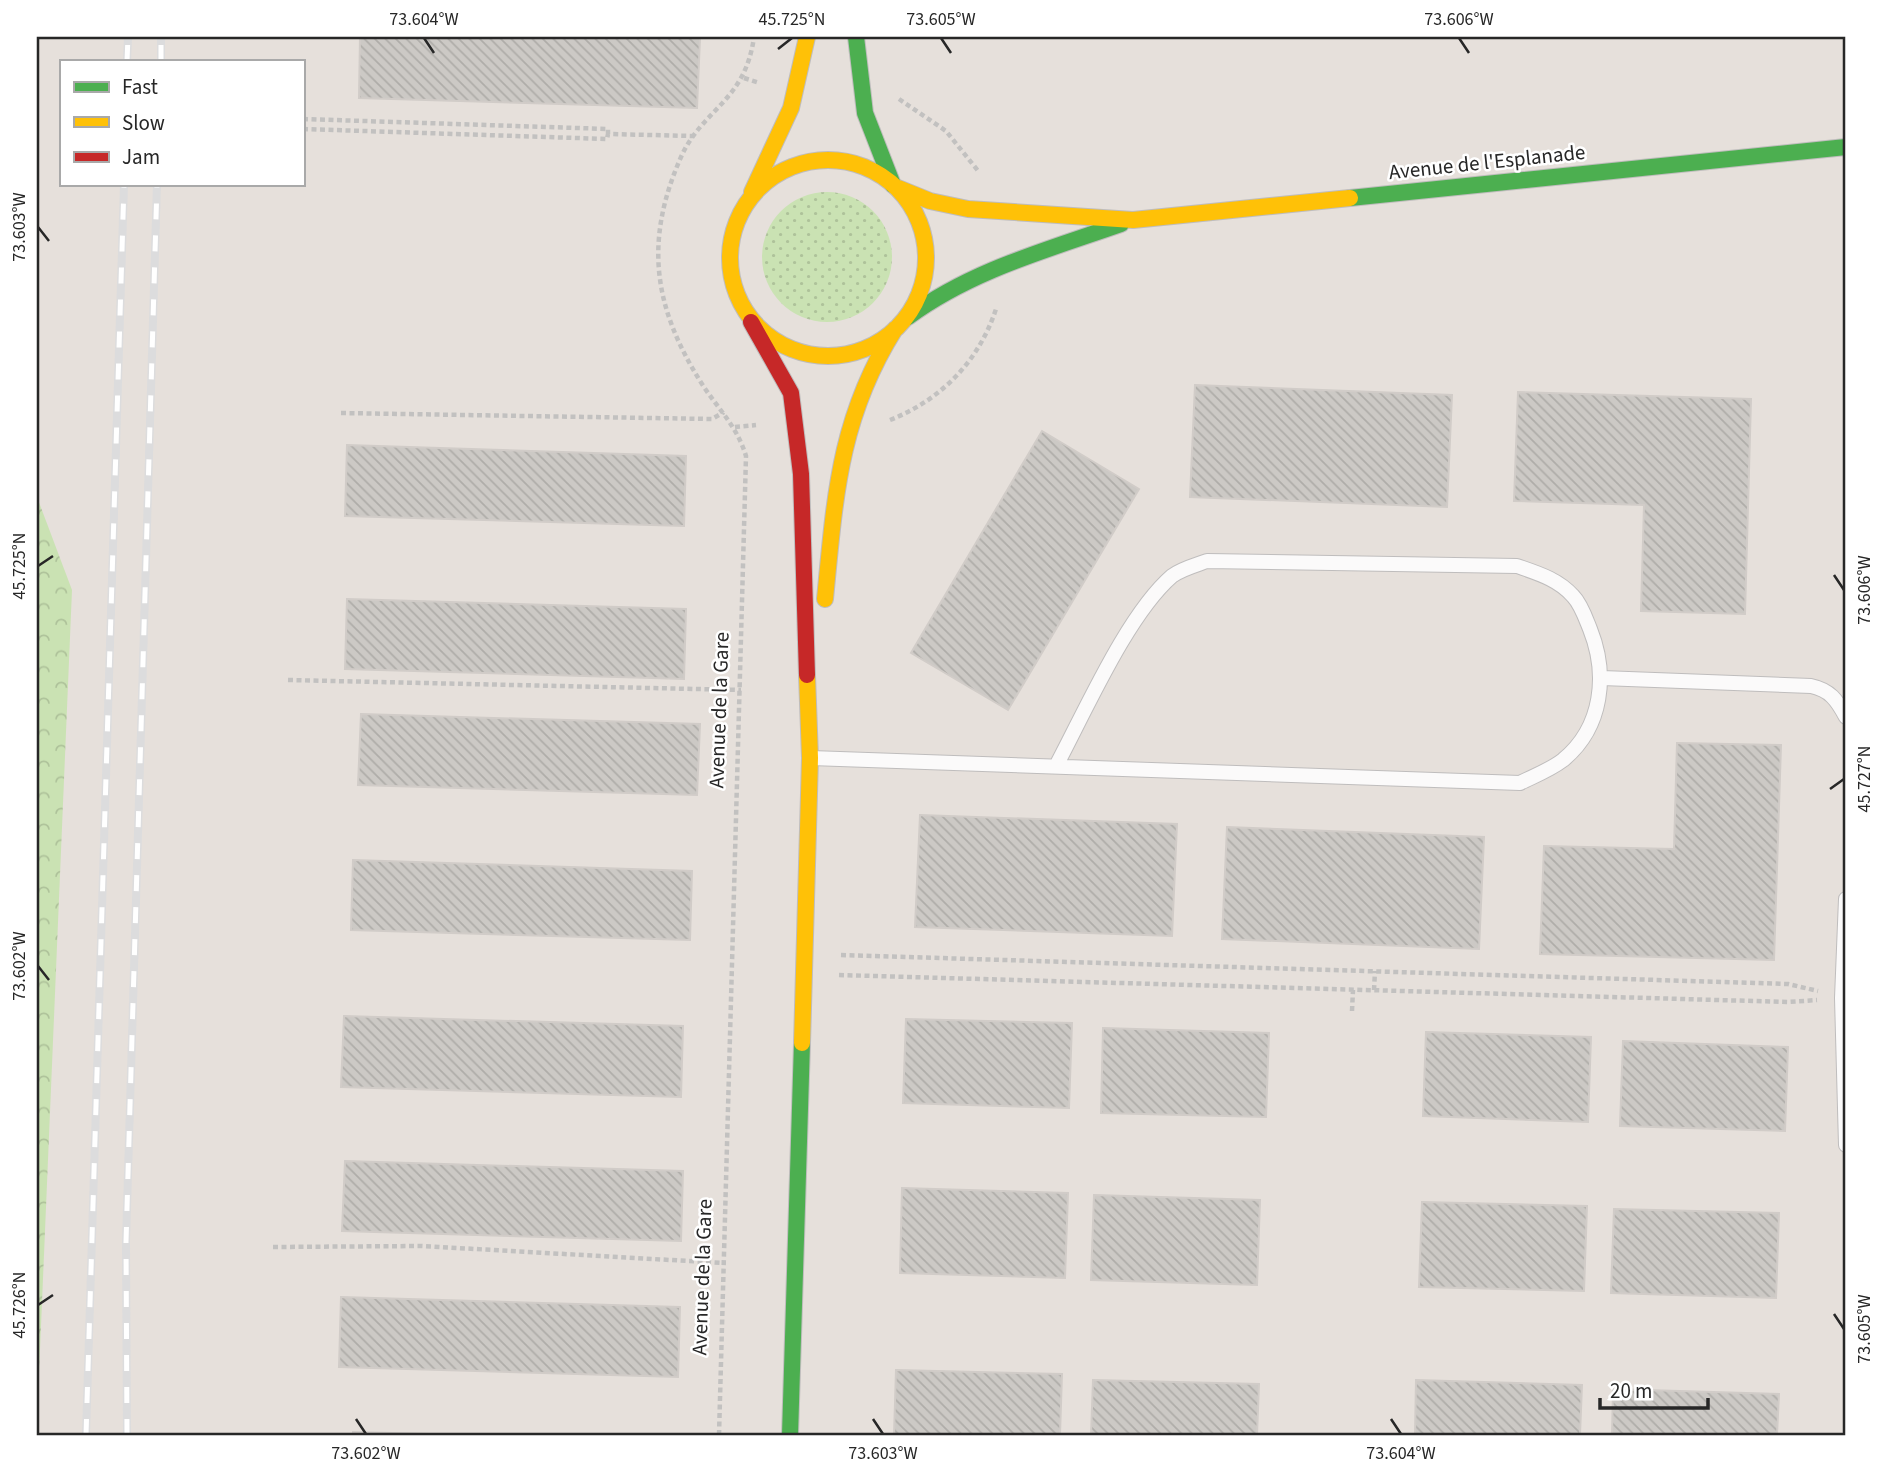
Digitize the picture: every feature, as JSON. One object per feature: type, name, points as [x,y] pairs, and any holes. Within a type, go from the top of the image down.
[{"type":"street","points":[[790,1435],[810,758],[802,474],[794,410],[785,377],[741,304],[731,270],[733,243],[740,220],[788,117],[807,37]]},
{"type":"street","points":[[810,758],[838,471],[847,424],[857,394],[924,281],[926,260],[916,218],[872,142],[865,120],[858,87],[856,37]]},
{"type":"street","name":"Avenue de l'Esplanade","points":[[896,186],[930,201],[968,209],[1133,220],[1846,147]]},
{"type":"street","points":[[740,220],[775,178],[814,161],[852,162],[881,174],[896,186]]},
{"type":"street","name":"Avenue de l'Esplanade","points":[[901,322],[931,299],[973,276],[1133,220]]},
{"type":"street","points":[[751,322],[769,338],[790,349],[826,357],[867,347],[901,322]]},
{"type":"lane","points":[[810,758],[1520,783],[1563,760],[1579,743],[1596,713],[1602,678],[1598,650],[1574,596],[1550,578],[1517,566],[1207,561],[1175,574],[1151,597],[1112,662],[1056,766]]},
{"type":"lane","points":[[1602,678],[1811,686],[1825,689],[1835,697],[1846,717]]},
{"type":"lane","points":[[1846,899],[1842,998],[1846,1145]]},
{"type":"path","name":"Avenue de la Gare","points":[[719,1435],[746,456],[741,440],[724,412],[712,399],[681,346],[659,280],[656,250],[660,222],[682,155],[694,136],[744,78],[754,37]]},
{"type":"path","points":[[891,95],[929,116],[946,131],[984,179]]},
{"type":"path","points":[[304,119],[608,129],[608,134],[607,139],[304,129]]},
{"type":"path","points":[[608,134],[694,136]]},
{"type":"path","points":[[878,423],[911,412],[953,379],[985,337],[998,302]]},
{"type":"path","points":[[341,413],[712,419],[724,412]]},
{"type":"path","points":[[288,680],[741,690]]},
{"type":"path","points":[[839,955],[1788,984]]},
{"type":"path","points":[[1374,990],[1375,971]]},
{"type":"path","points":[[838,975],[1788,1002]]},
{"type":"path","points":[[1352,1010],[1353,990]]},
{"type":"path","points":[[273,1247],[422,1246],[724,1263]]},
{"type":"green space","points":[[827,192],[852,197],[873,211],[887,232],[892,257],[887,282],[873,303],[852,317],[827,322],[802,317],[781,303],[767,282],[762,257],[767,232],[781,211],[802,197]]},
{"type":"green space","points":[[37,497],[72,590],[37,1421]]},
{"type":"building","points":[[360,37],[700,38],[697,108],[359,98]]},
{"type":"building","points":[[1195,385],[1452,395],[1447,507],[1190,497]]},
{"type":"building","points":[[1518,392],[1751,399],[1745,614],[1641,611],[1644,505],[1514,501]]},
{"type":"building","points":[[1042,431],[1139,489],[1008,710],[911,653]]},
{"type":"building","points":[[347,445],[686,456],[684,526],[345,516]]},
{"type":"building","points":[[347,599],[686,609],[684,679],[345,669]]},
{"type":"building","points":[[361,714],[700,724],[697,795],[358,785]]},
{"type":"building","points":[[1677,743],[1781,745],[1774,960],[1540,954],[1544,846],[1674,849]]},
{"type":"building","points":[[920,815],[1177,824],[1172,936],[915,927]]},
{"type":"building","points":[[1227,827],[1484,837],[1479,949],[1222,939]]},
{"type":"building","points":[[353,860],[692,871],[690,940],[351,930]]},
{"type":"building","points":[[344,1016],[683,1026],[681,1097],[341,1087]]},
{"type":"building","points":[[906,1019],[1072,1023],[1069,1108],[903,1103]]},
{"type":"building","points":[[1103,1028],[1269,1033],[1266,1117],[1101,1113]]},
{"type":"building","points":[[1426,1032],[1591,1037],[1588,1122],[1423,1116]]},
{"type":"building","points":[[1623,1041],[1788,1047],[1785,1131],[1620,1126]]},
{"type":"building","points":[[345,1161],[683,1171],[681,1241],[342,1231]]},
{"type":"building","points":[[902,1188],[1068,1193],[1065,1278],[900,1273]]},
{"type":"building","points":[[1094,1195],[1260,1200],[1257,1285],[1091,1280]]},
{"type":"building","points":[[1422,1202],[1587,1206],[1584,1291],[1419,1287]]},
{"type":"building","points":[[1614,1209],[1779,1213],[1776,1298],[1611,1293]]},
{"type":"building","points":[[341,1297],[680,1307],[678,1377],[339,1367]]},
{"type":"building","points":[[896,1370],[1062,1374],[1060,1435],[894,1435]]},
{"type":"building","points":[[1093,1380],[1259,1384],[1257,1435],[1091,1435]]},
{"type":"building","points":[[1416,1380],[1582,1385],[1580,1435],[1415,1435]]},
{"type":"building","points":[[1613,1389],[1779,1394],[1777,1435],[1612,1435]]},
{"type":"building","points":[[353,1432],[468,1435],[353,1435]]},
{"type":"railway","points":[[127,60],[128,37]]},
{"type":"railway","points":[[161,37],[161,60]]},
{"type":"railway","points":[[86,1435],[124,186]]},
{"type":"railway","points":[[127,1435],[126,1242],[157,186]]},
{"type":"traffic: fast","points":[[856,37],[865,113],[893,185]]},
{"type":"traffic: fast","points":[[1350,198],[1846,147]]},
{"type":"traffic: fast","points":[[908,317],[958,286],[984,274],[1038,252],[1121,224]]},
{"type":"traffic: fast","points":[[790,1435],[802,1043]]},
{"type":"traffic: slow","points":[[752,192],[791,108],[807,37]]},
{"type":"traffic: slow","points":[[828,160],[865,168],[897,189],[918,221],[926,258],[918,295],[897,327],[865,348],[828,356],[791,348],[759,327],[738,295],[730,258],[738,221],[759,189],[791,168],[828,160]]},
{"type":"traffic: slow","points":[[898,188],[930,201],[968,209],[1133,220],[1350,198]]},
{"type":"traffic: slow","points":[[825,599],[837,492],[851,427],[876,362],[895,329]]},
{"type":"traffic: slow","points":[[802,1043],[810,758],[807,675]]},
{"type":"traffic: jam","points":[[751,322],[791,393],[801,474],[807,675]]}]
